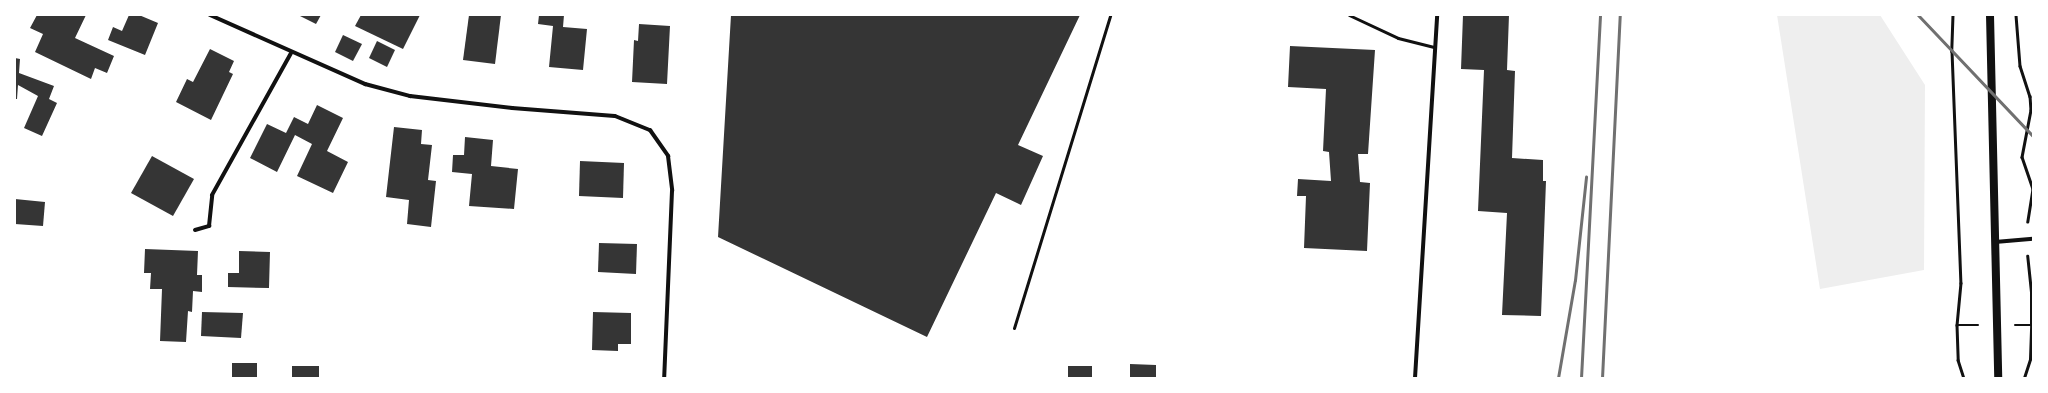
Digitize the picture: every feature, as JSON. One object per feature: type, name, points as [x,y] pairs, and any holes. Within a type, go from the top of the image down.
[{"type":"main road","points":[[1990,15],[1998,378]]},
{"type":"street","points":[[210,15],[291,53],[365,84],[410,96],[512,108],[615,116],[650,130],[668,156],[672,191],[664,378]]},
{"type":"street","points":[[1415,378],[1437,15]]},
{"type":"street","points":[[195,230],[209,226],[212,195],[291,53]]},
{"type":"street","points":[[1994,242],[2033,239]]},
{"type":"lane","points":[[1014,328],[1110,15]]},
{"type":"lane","points":[[1350,15],[1398,38],[1435,47]]},
{"type":"path","points":[[1953,15],[1952,51],[1961,283],[1957,325],[1958,360],[1964,378]]},
{"type":"path","points":[[2016,15],[2020,66],[2030,96],[2031,110],[2022,157],[2033,189],[2026,240],[2032,291],[2030,359],[2024,378]]},
{"type":"path","points":[[1957,325],[2031,325]]},
{"type":"shaded area","points":[[1777,15],[1880,15],[1925,85],[1924,270],[1820,289]]},
{"type":"building","points":[[37,15],[86,15],[75,38],[114,56],[107,73],[95,68],[91,79],[35,52],[43,34],[30,28]]},
{"type":"building","points":[[129,15],[139,15],[158,23],[145,55],[108,40],[113,27],[122,31]]},
{"type":"building","points":[[298,15],[321,15],[316,24]]},
{"type":"building","points":[[361,15],[420,15],[403,49],[355,26]]},
{"type":"building","points":[[469,15],[501,15],[495,64],[463,60]]},
{"type":"building","points":[[539,15],[564,15],[563,27],[587,29],[583,70],[549,67],[553,26],[538,24]]},
{"type":"building","points":[[731,15],[1080,15],[1018,145],[1043,156],[1021,205],[996,193],[927,337],[718,237]]},
{"type":"building","points":[[1463,15],[1509,15],[1507,70],[1515,71],[1512,158],[1543,160],[1543,181],[1546,181],[1541,316],[1502,315],[1507,213],[1478,211],[1484,70],[1461,69]]},
{"type":"building","points":[[639,24],[670,26],[667,84],[632,82],[634,40],[638,41]]},
{"type":"building","points":[[343,35],[362,44],[353,61],[335,52]]},
{"type":"building","points":[[377,41],[395,50],[387,67],[369,58]]},
{"type":"building","points":[[1290,46],[1375,50],[1368,154],[1358,154],[1360,182],[1370,183],[1367,251],[1304,248],[1306,196],[1297,196],[1298,179],[1331,181],[1329,152],[1323,151],[1326,89],[1288,87]]},
{"type":"building","points":[[210,49],[234,61],[229,72],[233,74],[211,120],[176,102],[187,79],[193,82]]},
{"type":"building","points":[[15,58],[20,59],[19,73],[54,86],[49,99],[57,103],[42,136],[24,128],[38,96],[18,85],[17,99],[15,99]]},
{"type":"building","points":[[317,105],[343,118],[327,151],[348,162],[333,193],[297,176],[312,144],[295,135],[277,172],[250,158],[267,124],[286,133],[294,117],[308,124]]},
{"type":"building","points":[[394,127],[422,130],[421,144],[432,145],[428,180],[436,181],[431,227],[407,224],[409,200],[386,197]]},
{"type":"building","points":[[465,137],[493,140],[491,166],[518,169],[514,209],[469,206],[472,174],[452,172],[453,155],[464,155]]},
{"type":"building","points":[[152,156],[194,179],[173,216],[131,193]]},
{"type":"building","points":[[580,161],[624,163],[623,198],[579,196]]},
{"type":"building","points":[[15,199],[45,202],[43,226],[15,224]]},
{"type":"building","points":[[599,243],[637,244],[636,274],[598,272]]},
{"type":"building","points":[[145,249],[198,251],[197,275],[202,275],[202,292],[193,291],[192,312],[188,311],[186,342],[160,341],[162,289],[150,289],[151,273],[144,273]]},
{"type":"building","points":[[239,251],[270,252],[269,288],[228,287],[228,273],[239,273]]},
{"type":"building","points":[[202,312],[243,313],[241,338],[201,336]]},
{"type":"building","points":[[593,312],[631,313],[631,344],[618,344],[618,351],[592,350]]},
{"type":"building","points":[[232,363],[257,363],[257,378],[232,378]]},
{"type":"building","points":[[1130,364],[1156,365],[1156,378],[1130,378]]},
{"type":"building","points":[[292,366],[319,366],[319,378],[292,378]]},
{"type":"building","points":[[1068,366],[1092,366],[1092,378],[1068,378]]},
{"type":"railway","points":[[1581,378],[1600,15]]},
{"type":"railway","points":[[1602,378],[1620,15]]},
{"type":"railway","points":[[1918,15],[2033,136]]},
{"type":"railway","points":[[1558,378],[1575,280],[1586,177]]}]
